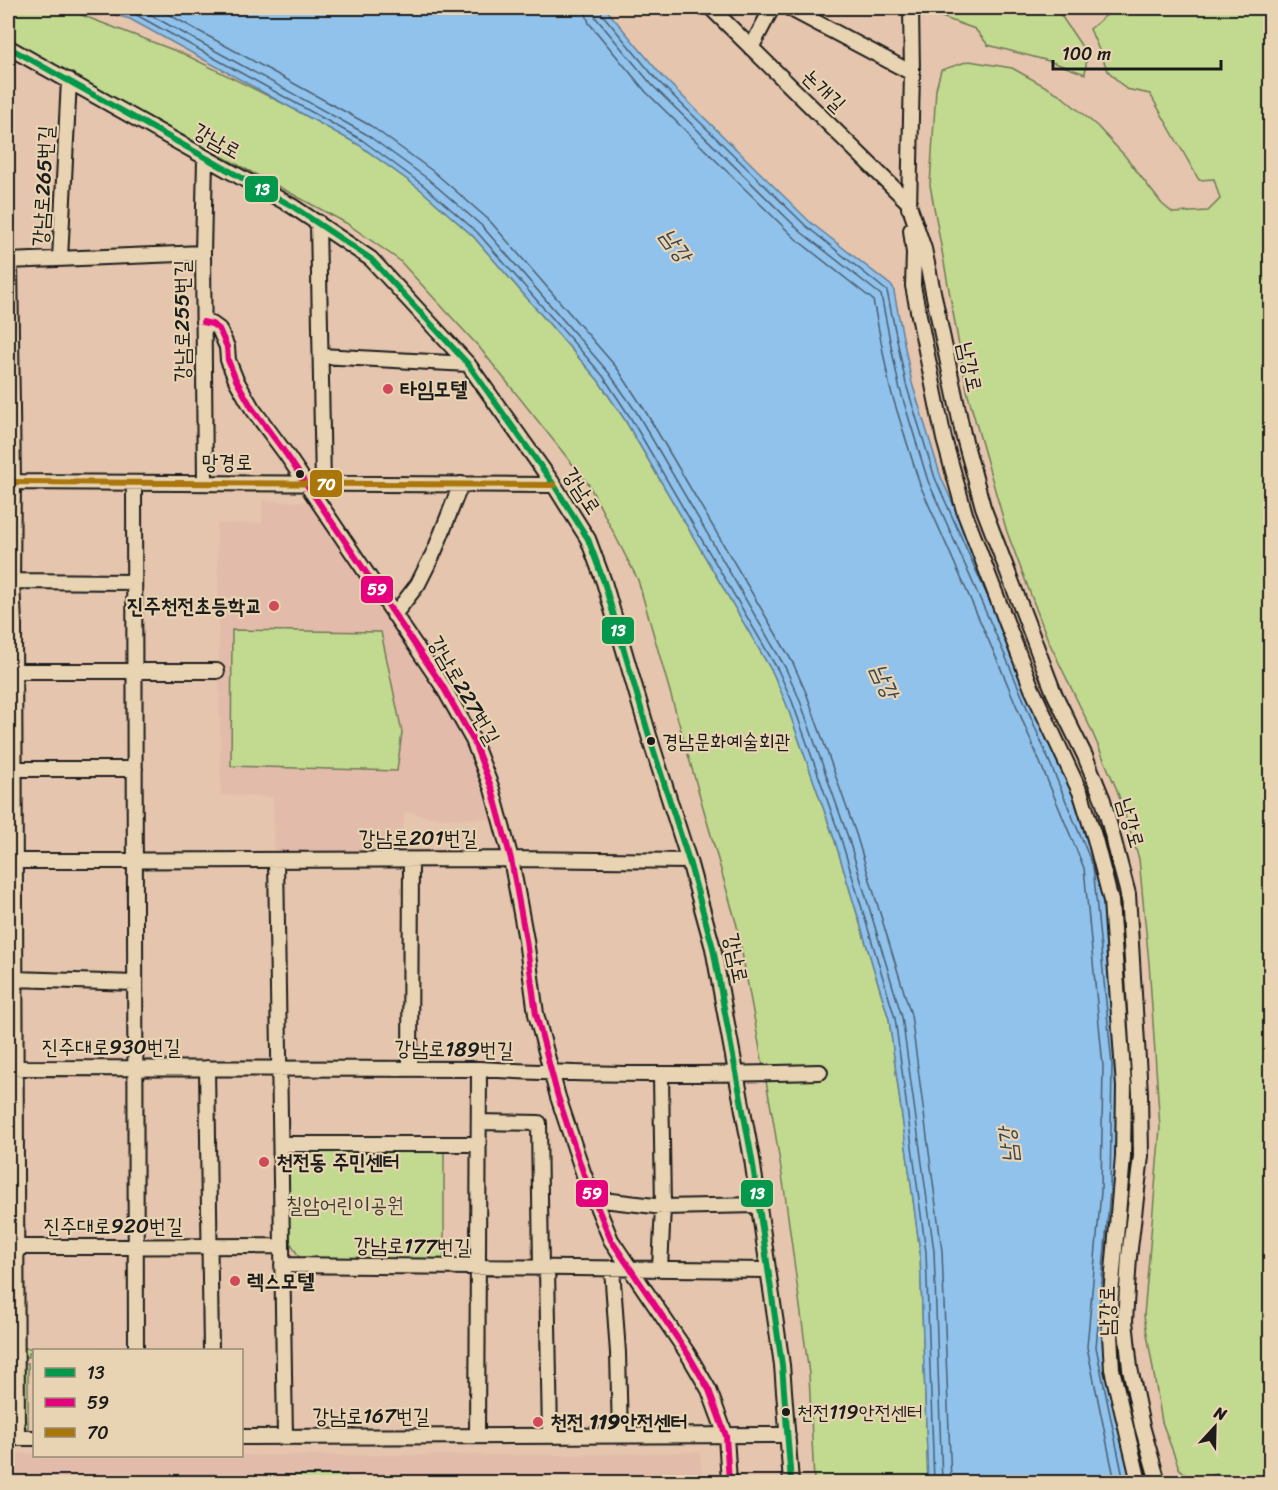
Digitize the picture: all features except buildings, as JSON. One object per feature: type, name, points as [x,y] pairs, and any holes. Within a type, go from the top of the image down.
[{"type":"street","name":"논개길","points":[[711,8],[908,202]]},
{"type":"street","points":[[751,48],[772,8]]},
{"type":"street","points":[[789,8],[912,73]]},
{"type":"street","name":"남강로","points":[[911,8],[912,73],[908,202],[914,253],[913,286],[944,439],[965,514],[1032,689],[1081,794],[1111,901],[1124,1087],[1123,1157],[1113,1256],[1110,1327],[1112,1369],[1139,1482]]},
{"type":"street","name":"강남로","points":[[8,47],[318,222],[371,259],[468,364],[554,485],[588,539],[600,571],[689,861],[713,948],[752,1159],[782,1365],[791,1482]]},
{"type":"street","name":"강남로265번길","points":[[69,80],[60,260],[202,253]]},
{"type":"street","name":"강남로255번길","points":[[205,483],[202,253],[206,159]]},
{"type":"street","name":"남강로","points":[[908,202],[924,249],[963,434],[983,507],[1054,693],[1085,756],[1103,800],[1128,894],[1140,1093],[1141,1156],[1129,1257],[1125,1321],[1130,1368],[1142,1426],[1158,1482]]},
{"type":"street","points":[[318,222],[322,484]]},
{"type":"street","points":[[8,261],[60,260]]},
{"type":"street","name":"진주대로930번길","points":[[8,261],[10,581],[14,624],[11,671],[11,769],[15,810],[11,861],[15,979],[12,1068],[16,1137]]},
{"type":"street","name":"강남로227번길","points":[[203,322],[219,329],[227,347],[228,360],[246,398],[442,685],[472,740],[492,789],[511,859],[526,940],[536,1014],[558,1097],[611,1240],[688,1354],[709,1390],[726,1436],[729,1482]]},
{"type":"street","points":[[321,356],[468,364]]},
{"type":"street","name":"망경로","points":[[10,482],[554,485]]},
{"type":"street","points":[[134,483],[136,1349]]},
{"type":"street","points":[[394,615],[418,584],[435,550],[461,484]]},
{"type":"street","points":[[10,581],[134,582]]},
{"type":"street","points":[[11,671],[218,671]]},
{"type":"street","points":[[11,769],[135,769]]},
{"type":"street","name":"강남로201번길","points":[[11,861],[511,859],[689,861]]},
{"type":"street","points":[[276,860],[282,1265]]},
{"type":"street","points":[[410,1069],[411,860]]},
{"type":"street","points":[[15,979],[135,983]]},
{"type":"street","name":"진주대로930번길","points":[[12,1068],[279,1069]]},
{"type":"street","name":"진주대로930번길","points":[[207,1068],[208,1169]]},
{"type":"street","name":"강남로189번길","points":[[279,1069],[479,1069],[552,1074],[661,1076],[820,1072]]},
{"type":"street","points":[[477,1436],[479,1069]]},
{"type":"street","points":[[660,1268],[663,1207],[661,1076]]},
{"type":"street","points":[[479,1122],[539,1123],[550,1436]]},
{"type":"street","name":"진주대로920번길","points":[[12,1438],[17,1334],[12,1247],[16,1137]]},
{"type":"street","points":[[281,1144],[479,1144]]},
{"type":"street","name":"진주대로920번길","points":[[208,1169],[211,1349]]},
{"type":"street","points":[[594,1199],[663,1207],[758,1205]]},
{"type":"street","name":"진주대로920번길","points":[[12,1247],[282,1246]]},
{"type":"street","name":"강남로177번길","points":[[282,1265],[768,1270]]},
{"type":"street","name":"강남로167번길","points":[[282,1265],[285,1437],[788,1436]]},
{"type":"street","points":[[612,1268],[618,1353],[620,1436]]},
{"type":"street","points":[[243,1437],[285,1437]]},
{"type":"street","points":[[12,1438],[33,1438]]},
{"type":"shaded area","points":[[262,501],[309,502],[338,541],[433,685],[463,740],[494,819],[438,818],[405,812],[399,856],[274,854],[273,797],[221,795],[217,524],[262,523]]},
{"type":"shaded area","points":[[700,1452],[702,1482],[8,1482],[8,1453],[33,1454],[33,1457],[574,1455]]},
{"type":"green space","points":[[8,8],[63,8],[184,54],[292,108],[359,145],[420,189],[473,236],[598,380],[625,420],[773,673],[786,703],[835,841],[889,1019],[920,1252],[928,1482],[814,1482],[809,1374],[785,1194],[737,926],[638,580],[589,485],[479,347],[399,260],[346,223],[8,41]]},
{"type":"green space","points":[[936,8],[1056,8],[1087,54],[1085,74],[1049,61],[988,45],[975,29],[936,15]]},
{"type":"green space","points":[[1110,8],[1270,8],[1270,1482],[1217,1482],[1217,1474],[1191,1481],[1179,1468],[1162,1422],[1144,1316],[1160,1128],[1149,963],[1139,859],[1117,790],[1048,640],[1007,532],[968,395],[930,185],[936,89],[941,70],[969,61],[1012,68],[1059,94],[1097,126],[1125,156],[1162,204],[1173,213],[1208,211],[1220,199],[1214,179],[1199,180],[1150,94],[1126,89],[1108,71],[1090,29],[1111,11]]},
{"type":"green space","points":[[232,630],[381,632],[402,732],[397,771],[231,766]]},
{"type":"green space","name":"칠암어린이공원","points":[[287,1146],[444,1150],[444,1262],[302,1262],[287,1237]]},
{"type":"green space","points":[[24,1348],[78,1349],[33,1349],[33,1352],[29,1352],[29,1357],[24,1357]]},
{"type":"green space","points":[[24,1363],[28,1363],[28,1428],[24,1428]]},
{"type":"green space","points":[[174,1475],[239,1475],[239,1482],[174,1482]]},
{"type":"green space","points":[[266,1475],[346,1475],[346,1482],[266,1482]]},
{"type":"water","name":"남강","points":[[89,8],[605,8],[662,76],[810,222],[893,287],[912,383],[941,477],[1020,655],[1106,862],[1125,1065],[1110,1346],[1138,1482],[928,1482],[920,1252],[889,1019],[835,841],[786,703],[773,673],[625,420],[598,380],[473,236],[420,189],[359,145],[130,19]]},
{"type":"transit line","name":"13","points":[[8,47],[292,206],[371,259],[468,364],[554,485],[588,539],[604,582],[689,861],[713,948],[752,1159],[782,1365],[791,1482]]},
{"type":"transit line","name":"59","points":[[203,322],[219,329],[227,347],[228,360],[236,380],[252,408],[286,454],[442,685],[473,740],[492,789],[511,859],[526,940],[536,1014],[558,1097],[584,1175],[611,1240],[688,1354],[709,1390],[726,1436],[729,1482]]},
{"type":"transit line","name":"70","points":[[8,482],[554,485]]},
{"type":"place","name":"타임모텔","points":[[388,389]]},
{"type":"place","name":"진주천전초등학교","points":[[274,606]]},
{"type":"place","name":"경남문화예술회관","points":[[651,741]]},
{"type":"place","name":"천전동 주민센터","points":[[264,1162]]},
{"type":"place","name":"렉스모텔","points":[[235,1281]]},
{"type":"place","name":"천전119안전센터","points":[[786,1412]]},
{"type":"place","name":"천전 119안전센터","points":[[538,1422]]}]
